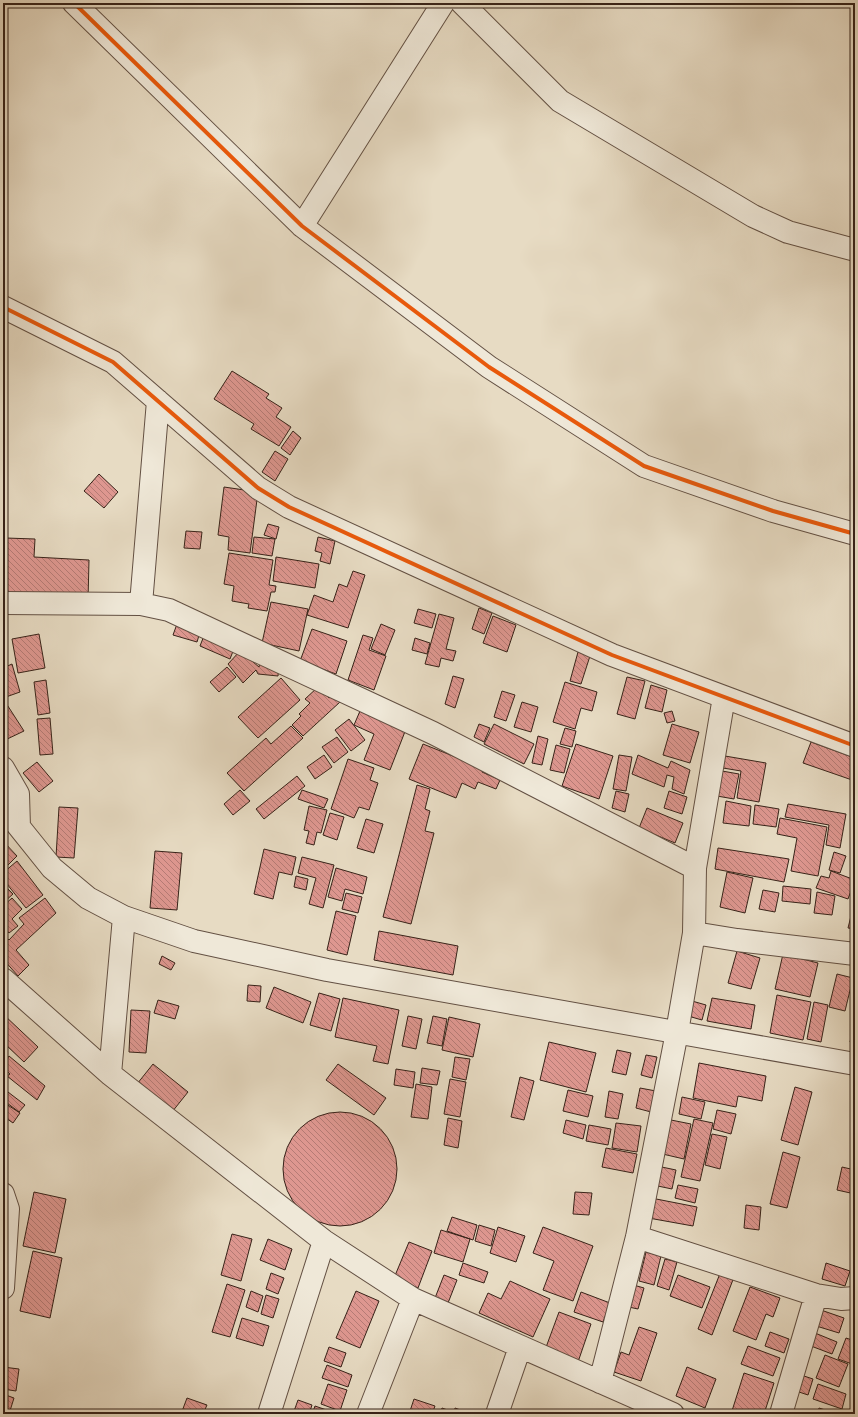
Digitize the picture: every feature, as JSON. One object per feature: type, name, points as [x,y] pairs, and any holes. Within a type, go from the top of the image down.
[{"type":"street","points":[[74,3],[302,226],[489,368],[644,466],[773,511],[855,534]]},
{"type":"street","points":[[302,226],[443,3]]},
{"type":"street","points":[[462,3],[560,101],[754,216],[788,232],[855,250]]},
{"type":"street","points":[[3,307],[113,362],[258,488],[289,507],[612,655],[855,746]]},
{"type":"street","points":[[141,604],[158,401]]},
{"type":"street","points":[[3,603],[141,604],[170,610],[433,733],[695,868]]},
{"type":"street","points":[[600,1382],[636,1237],[677,1032],[694,933],[695,868],[724,697]]},
{"type":"street","points":[[3,768],[18,794],[19,827]]},
{"type":"street","points":[[3,807],[52,868],[88,898],[124,917],[194,940],[327,970],[855,1064]]},
{"type":"street","points":[[110,1074],[124,917]]},
{"type":"street","points":[[694,933],[737,940],[855,954]]},
{"type":"street","points":[[3,978],[110,1074],[324,1241],[413,1299],[600,1382],[660,1412]]},
{"type":"street","points":[[3,1194],[8,1209],[3,1288]]},
{"type":"street","points":[[636,1237],[816,1295],[842,1299],[855,1298]]},
{"type":"street","points":[[269,1414],[324,1241]]},
{"type":"street","points":[[781,1414],[816,1295]]},
{"type":"street","points":[[368,1414],[413,1299]]},
{"type":"street","points":[[497,1414],[520,1347]]},
{"type":"building","points":[[232,371],[269,394],[266,398],[282,408],[276,417],[291,427],[279,446],[251,429],[254,424],[214,399]]},
{"type":"building","points":[[293,431],[301,438],[290,455],[281,448]]},
{"type":"building","points":[[275,451],[288,459],[275,481],[262,472]]},
{"type":"building","points":[[99,474],[118,492],[104,508],[84,491]]},
{"type":"building","points":[[224,487],[258,492],[250,553],[228,550],[229,537],[218,535]]},
{"type":"building","points":[[268,524],[279,527],[276,539],[264,535]]},
{"type":"building","points":[[186,531],[202,532],[200,549],[184,548]]},
{"type":"building","points":[[254,537],[275,539],[272,556],[252,553]]},
{"type":"building","points":[[318,537],[335,541],[330,564],[320,561],[322,553],[315,551]]},
{"type":"building","points":[[6,538],[35,539],[34,557],[89,560],[88,601],[3,598],[3,554],[5,554]]},
{"type":"building","points":[[229,553],[273,560],[269,585],[276,586],[275,592],[271,592],[267,611],[248,608],[249,604],[232,601],[234,586],[224,584]]},
{"type":"building","points":[[276,557],[319,564],[315,588],[273,581]]},
{"type":"building","points":[[353,571],[365,575],[348,628],[307,615],[314,595],[333,602],[339,584],[347,587]]},
{"type":"building","points":[[271,602],[308,609],[299,651],[262,643]]},
{"type":"building","points":[[479,608],[492,613],[484,634],[472,629]]},
{"type":"building","points":[[418,609],[436,614],[432,628],[414,623]]},
{"type":"building","points":[[439,614],[454,618],[446,649],[456,651],[453,661],[441,658],[439,667],[425,664]]},
{"type":"building","points":[[493,616],[516,625],[507,652],[483,643]]},
{"type":"building","points":[[177,624],[200,632],[197,642],[173,635]]},
{"type":"building","points":[[381,624],[395,630],[385,655],[371,649]]},
{"type":"building","points":[[312,629],[347,641],[336,674],[300,661]]},
{"type":"building","points":[[205,633],[235,646],[230,659],[200,646]]},
{"type":"building","points":[[39,634],[45,668],[18,673],[12,639]]},
{"type":"building","points":[[363,635],[373,638],[369,650],[386,656],[374,690],[348,680]]},
{"type":"building","points":[[415,638],[430,643],[427,654],[412,650]]},
{"type":"building","points":[[240,651],[259,667],[260,662],[279,665],[278,676],[258,674],[256,670],[243,683],[228,664]]},
{"type":"building","points":[[578,652],[590,656],[581,684],[570,681]]},
{"type":"building","points":[[12,664],[20,692],[3,698],[3,668]]},
{"type":"building","points":[[227,667],[236,677],[219,692],[210,682]]},
{"type":"building","points":[[453,676],[464,679],[455,708],[445,704]]},
{"type":"building","points":[[627,677],[645,681],[635,719],[617,714]]},
{"type":"building","points":[[281,678],[300,700],[258,738],[238,717]]},
{"type":"building","points":[[46,680],[50,713],[38,715],[34,682]]},
{"type":"building","points":[[565,682],[597,692],[592,711],[581,708],[575,729],[553,722]]},
{"type":"building","points":[[651,685],[667,690],[662,712],[645,708]]},
{"type":"building","points":[[318,687],[329,698],[333,695],[340,702],[303,736],[292,725],[301,716],[299,714],[310,703],[305,699]]},
{"type":"building","points":[[502,691],[515,695],[506,721],[494,717]]},
{"type":"building","points":[[4,700],[24,731],[3,741],[3,701]]},
{"type":"building","points":[[522,702],[538,707],[531,732],[514,727]]},
{"type":"building","points":[[360,711],[406,729],[390,770],[364,760],[374,734],[354,725]]},
{"type":"building","points":[[672,711],[675,721],[667,723],[664,713]]},
{"type":"building","points":[[50,718],[53,754],[40,755],[37,719]]},
{"type":"building","points":[[349,719],[365,740],[351,751],[335,730]]},
{"type":"building","points":[[479,724],[490,728],[484,742],[474,737]]},
{"type":"building","points":[[494,724],[534,744],[524,764],[484,744]]},
{"type":"building","points":[[672,724],[699,732],[690,763],[663,755]]},
{"type":"building","points":[[291,726],[303,738],[244,791],[227,773],[266,738],[271,744]]},
{"type":"building","points":[[565,728],[576,731],[572,747],[560,744]]},
{"type":"building","points":[[538,736],[548,739],[542,765],[532,763]]},
{"type":"building","points":[[337,737],[348,752],[334,763],[322,747]]},
{"type":"building","points":[[811,742],[855,758],[855,781],[803,763]]},
{"type":"building","points":[[423,744],[483,768],[482,772],[500,780],[496,789],[478,782],[475,789],[462,783],[456,798],[409,779]]},
{"type":"building","points":[[576,744],[613,756],[599,799],[562,786]]},
{"type":"building","points":[[556,745],[570,749],[564,773],[550,770]]},
{"type":"building","points":[[324,755],[332,767],[315,779],[307,767]]},
{"type":"building","points":[[619,755],[632,757],[626,791],[613,789]]},
{"type":"building","points":[[638,755],[668,768],[671,761],[690,770],[684,794],[672,789],[674,777],[667,775],[664,787],[632,774]]},
{"type":"building","points":[[725,756],[766,763],[759,802],[737,798],[741,771],[723,768]]},
{"type":"building","points":[[348,759],[374,768],[370,780],[378,783],[369,810],[359,807],[354,818],[331,809]]},
{"type":"building","points":[[37,762],[53,781],[39,792],[23,773]]},
{"type":"building","points":[[722,771],[739,774],[734,799],[717,796]]},
{"type":"building","points":[[297,776],[305,786],[264,819],[256,809]]},
{"type":"building","points":[[417,785],[430,789],[425,809],[430,811],[425,831],[434,833],[411,924],[383,917]]},
{"type":"building","points":[[240,790],[250,801],[233,815],[224,804]]},
{"type":"building","points":[[302,790],[328,799],[324,808],[298,799]]},
{"type":"building","points":[[616,791],[629,794],[625,812],[612,808]]},
{"type":"building","points":[[669,791],[687,797],[682,814],[664,808]]},
{"type":"building","points":[[726,801],[751,806],[749,826],[723,823]]},
{"type":"building","points":[[788,804],[846,814],[840,848],[826,845],[829,825],[785,817]]},
{"type":"building","points":[[755,805],[779,809],[776,827],[753,824]]},
{"type":"building","points":[[309,806],[327,810],[321,833],[317,832],[314,845],[306,843],[309,831],[304,830]]},
{"type":"building","points":[[59,807],[78,808],[74,858],[56,857]]},
{"type":"building","points":[[647,808],[683,823],[675,843],[639,828]]},
{"type":"building","points":[[330,813],[344,817],[337,840],[323,835]]},
{"type":"building","points":[[780,818],[827,827],[818,876],[791,871],[797,838],[777,834]]},
{"type":"building","points":[[366,819],[383,824],[374,853],[357,848]]},
{"type":"building","points":[[3,841],[17,856],[3,870]]},
{"type":"building","points":[[718,848],[789,859],[784,882],[715,869]]},
{"type":"building","points":[[264,849],[296,857],[292,875],[279,872],[273,899],[254,894]]},
{"type":"building","points":[[155,851],[182,853],[177,910],[150,908]]},
{"type":"building","points":[[834,852],[846,856],[840,873],[829,870]]},
{"type":"building","points":[[302,857],[334,865],[323,908],[309,904],[316,878],[298,873]]},
{"type":"building","points":[[17,861],[43,895],[26,908],[3,879],[3,873]]},
{"type":"building","points":[[336,868],[367,877],[363,894],[345,889],[342,901],[328,897]]},
{"type":"building","points":[[831,871],[855,880],[848,899],[816,888],[821,876],[829,878]]},
{"type":"building","points":[[727,872],[753,878],[745,913],[720,907]]},
{"type":"building","points":[[296,876],[308,879],[306,890],[294,887]]},
{"type":"building","points":[[3,884],[13,894],[3,903]]},
{"type":"building","points":[[783,886],[811,889],[810,904],[782,901]]},
{"type":"building","points":[[763,890],[779,893],[775,912],[759,909]]},
{"type":"building","points":[[817,892],[835,896],[832,915],[814,913]]},
{"type":"building","points":[[346,893],[362,897],[358,913],[342,909]]},
{"type":"building","points":[[12,898],[22,909],[12,919],[18,926],[9,933],[4,927],[3,928],[3,906]]},
{"type":"building","points":[[45,898],[56,913],[16,950],[29,965],[18,976],[3,959],[3,934],[9,940],[24,924],[19,918]]},
{"type":"building","points":[[855,900],[855,929],[848,928]]},
{"type":"building","points":[[336,911],[356,916],[347,955],[327,950]]},
{"type":"building","points":[[379,931],[458,946],[453,975],[374,960]]},
{"type":"building","points":[[737,951],[760,958],[751,989],[728,983]]},
{"type":"building","points":[[783,954],[818,963],[810,997],[775,989]]},
{"type":"building","points":[[162,956],[175,963],[171,970],[159,964]]},
{"type":"building","points":[[837,974],[853,978],[845,1011],[829,1007]]},
{"type":"building","points":[[248,985],[261,986],[260,1002],[247,1001]]},
{"type":"building","points":[[274,987],[311,1002],[303,1023],[266,1008]]},
{"type":"building","points":[[319,993],[340,999],[331,1031],[310,1025]]},
{"type":"building","points":[[777,995],[811,1002],[803,1040],[770,1033]]},
{"type":"building","points":[[343,998],[399,1010],[388,1064],[373,1061],[377,1046],[335,1037]]},
{"type":"building","points":[[712,998],[755,1005],[751,1029],[707,1021]]},
{"type":"building","points":[[158,1000],[179,1006],[175,1019],[154,1013]]},
{"type":"building","points":[[692,1001],[706,1005],[702,1020],[688,1016]]},
{"type":"building","points":[[814,1002],[828,1005],[821,1042],[807,1039]]},
{"type":"building","points":[[131,1010],[150,1011],[146,1053],[129,1052]]},
{"type":"building","points":[[3,1014],[38,1047],[24,1062],[6,1045],[3,1048]]},
{"type":"building","points":[[408,1016],[422,1019],[416,1049],[402,1046]]},
{"type":"building","points":[[433,1016],[447,1019],[442,1046],[427,1043]]},
{"type":"building","points":[[449,1017],[480,1024],[473,1057],[442,1050]]},
{"type":"building","points":[[855,1023],[855,1044],[850,1042]]},
{"type":"building","points":[[549,1042],[596,1053],[586,1092],[540,1080]]},
{"type":"building","points":[[617,1050],[631,1053],[626,1075],[612,1072]]},
{"type":"building","points":[[646,1055],[657,1057],[652,1078],[641,1075]]},
{"type":"building","points":[[9,1056],[45,1086],[37,1100],[7,1076],[10,1074],[3,1068],[3,1065]]},
{"type":"building","points":[[455,1057],[470,1059],[466,1080],[452,1077]]},
{"type":"building","points":[[699,1063],[766,1076],[762,1101],[738,1096],[736,1107],[693,1098]]},
{"type":"building","points":[[153,1064],[188,1092],[172,1112],[137,1084]]},
{"type":"building","points":[[338,1064],[386,1098],[374,1115],[326,1080]]},
{"type":"building","points":[[422,1068],[440,1071],[437,1085],[420,1083]]},
{"type":"building","points":[[396,1069],[415,1072],[413,1088],[394,1085]]},
{"type":"building","points":[[520,1077],[534,1081],[524,1120],[511,1117]]},
{"type":"building","points":[[450,1079],[466,1082],[460,1117],[444,1114]]},
{"type":"building","points":[[416,1084],[432,1087],[428,1119],[411,1117]]},
{"type":"building","points":[[795,1087],[812,1092],[798,1145],[781,1140]]},
{"type":"building","points":[[640,1088],[656,1091],[651,1112],[636,1108]]},
{"type":"building","points":[[568,1090],[593,1096],[588,1117],[563,1111]]},
{"type":"building","points":[[609,1091],[623,1094],[618,1119],[605,1117]]},
{"type":"building","points":[[8,1092],[25,1105],[19,1112],[3,1100]]},
{"type":"building","points":[[682,1097],[705,1102],[701,1119],[679,1114]]},
{"type":"building","points":[[3,1102],[20,1113],[13,1123],[3,1116]]},
{"type":"building","points":[[717,1110],[736,1114],[731,1134],[713,1129]]},
{"type":"building","points":[[340,1112],[362,1116],[380,1129],[393,1147],[397,1169],[393,1191],[380,1209],[362,1222],[340,1226],[318,1222],[300,1209],[287,1191],[283,1169],[287,1147],[300,1129],[318,1116]]},
{"type":"building","points":[[448,1118],[462,1121],[458,1148],[444,1145]]},
{"type":"building","points":[[661,1118],[691,1124],[684,1159],[654,1152]]},
{"type":"building","points":[[694,1119],[713,1123],[700,1181],[681,1177]]},
{"type":"building","points":[[566,1120],[586,1125],[583,1139],[563,1133]]},
{"type":"building","points":[[616,1123],[641,1126],[637,1152],[612,1148]]},
{"type":"building","points":[[589,1125],[611,1129],[608,1145],[586,1141]]},
{"type":"building","points":[[712,1134],[727,1137],[720,1169],[705,1165]]},
{"type":"building","points":[[606,1148],[637,1154],[633,1173],[602,1167]]},
{"type":"building","points":[[783,1152],[800,1157],[787,1208],[770,1204]]},
{"type":"building","points":[[657,1166],[676,1170],[672,1189],[653,1185]]},
{"type":"building","points":[[842,1167],[855,1170],[855,1194],[837,1190]]},
{"type":"building","points":[[678,1185],[698,1189],[695,1203],[675,1198]]},
{"type":"building","points":[[34,1192],[66,1199],[55,1253],[23,1246]]},
{"type":"building","points":[[575,1192],[592,1193],[589,1215],[573,1214]]},
{"type":"building","points":[[646,1197],[697,1207],[693,1226],[643,1217]]},
{"type":"building","points":[[746,1205],[761,1207],[759,1230],[744,1228]]},
{"type":"building","points":[[452,1217],[477,1225],[473,1240],[447,1231]]},
{"type":"building","points":[[479,1225],[495,1230],[491,1246],[475,1241]]},
{"type":"building","points":[[498,1227],[525,1236],[516,1262],[490,1253]]},
{"type":"building","points":[[543,1227],[593,1246],[573,1301],[543,1290],[554,1261],[533,1253]]},
{"type":"building","points":[[441,1230],[470,1239],[463,1262],[434,1253]]},
{"type":"building","points":[[232,1234],[252,1239],[241,1281],[221,1275]]},
{"type":"building","points":[[268,1239],[292,1249],[285,1270],[260,1260]]},
{"type":"building","points":[[409,1242],[432,1251],[418,1288],[394,1278]]},
{"type":"building","points":[[33,1251],[62,1258],[50,1318],[20,1311]]},
{"type":"building","points":[[646,1252],[661,1256],[654,1285],[639,1281]]},
{"type":"building","points":[[665,1259],[677,1262],[669,1290],[657,1286]]},
{"type":"building","points":[[463,1263],[488,1272],[484,1283],[459,1275]]},
{"type":"building","points":[[826,1263],[850,1271],[845,1286],[822,1279]]},
{"type":"building","points":[[721,1271],[734,1277],[712,1335],[698,1329]]},
{"type":"building","points":[[271,1273],[284,1278],[278,1294],[266,1289]]},
{"type":"building","points":[[444,1275],[457,1280],[448,1303],[435,1298]]},
{"type":"building","points":[[678,1275],[710,1287],[702,1308],[670,1296]]},
{"type":"building","points":[[510,1281],[550,1299],[533,1337],[479,1313],[488,1293],[501,1299]]},
{"type":"building","points":[[227,1284],[245,1290],[230,1337],[212,1332]]},
{"type":"building","points":[[630,1284],[644,1288],[638,1309],[624,1306]]},
{"type":"building","points":[[750,1287],[780,1298],[773,1317],[766,1314],[756,1340],[733,1331]]},
{"type":"building","points":[[251,1291],[263,1296],[258,1312],[246,1307]]},
{"type":"building","points":[[356,1291],[379,1301],[360,1348],[336,1338]]},
{"type":"building","points":[[581,1292],[610,1303],[603,1322],[574,1312]]},
{"type":"building","points":[[266,1295],[279,1299],[273,1318],[261,1314]]},
{"type":"building","points":[[818,1309],[844,1318],[839,1333],[813,1325]]},
{"type":"building","points":[[559,1312],[591,1324],[578,1362],[545,1350]]},
{"type":"building","points":[[242,1318],[269,1326],[263,1346],[236,1338]]},
{"type":"building","points":[[639,1327],[657,1333],[641,1381],[614,1372],[621,1352],[629,1355]]},
{"type":"building","points":[[770,1332],[789,1339],[784,1353],[765,1346]]},
{"type":"building","points":[[815,1333],[837,1342],[832,1354],[811,1346]]},
{"type":"building","points":[[846,1338],[855,1341],[855,1365],[838,1359]]},
{"type":"building","points":[[748,1346],[780,1358],[773,1376],[741,1364]]},
{"type":"building","points":[[329,1347],[346,1353],[341,1367],[324,1361]]},
{"type":"building","points":[[825,1355],[848,1364],[839,1387],[816,1378]]},
{"type":"building","points":[[327,1365],[352,1375],[348,1387],[322,1378]]},
{"type":"building","points":[[3,1367],[19,1369],[16,1391],[3,1389]]},
{"type":"building","points":[[687,1367],[716,1379],[705,1408],[676,1396]]},
{"type":"building","points":[[744,1373],[774,1383],[764,1414],[731,1414]]},
{"type":"building","points":[[795,1373],[813,1379],[808,1395],[790,1389]]},
{"type":"building","points":[[328,1384],[347,1390],[340,1411],[321,1404]]},
{"type":"building","points":[[818,1384],[846,1394],[842,1409],[813,1399]]},
{"type":"building","points":[[3,1394],[14,1398],[9,1414],[3,1414]]},
{"type":"building","points":[[855,1397],[855,1414],[854,1414],[849,1412]]},
{"type":"building","points":[[187,1398],[207,1405],[203,1414],[181,1414]]},
{"type":"building","points":[[414,1399],[435,1406],[432,1414],[409,1414]]},
{"type":"building","points":[[298,1400],[312,1405],[309,1414],[293,1414]]},
{"type":"building","points":[[315,1406],[338,1414],[312,1414]]},
{"type":"building","points":[[442,1408],[453,1412],[453,1414],[440,1414]]},
{"type":"building","points":[[455,1408],[466,1412],[465,1414],[454,1414]]},
{"type":"building","points":[[819,1408],[835,1413],[817,1414]]},
{"type":"cycle path","points":[[74,3],[302,226],[489,367],[644,466],[773,511],[855,534]]},
{"type":"cycle path","points":[[3,307],[113,362],[258,488],[289,507],[612,655],[855,746]]}]
